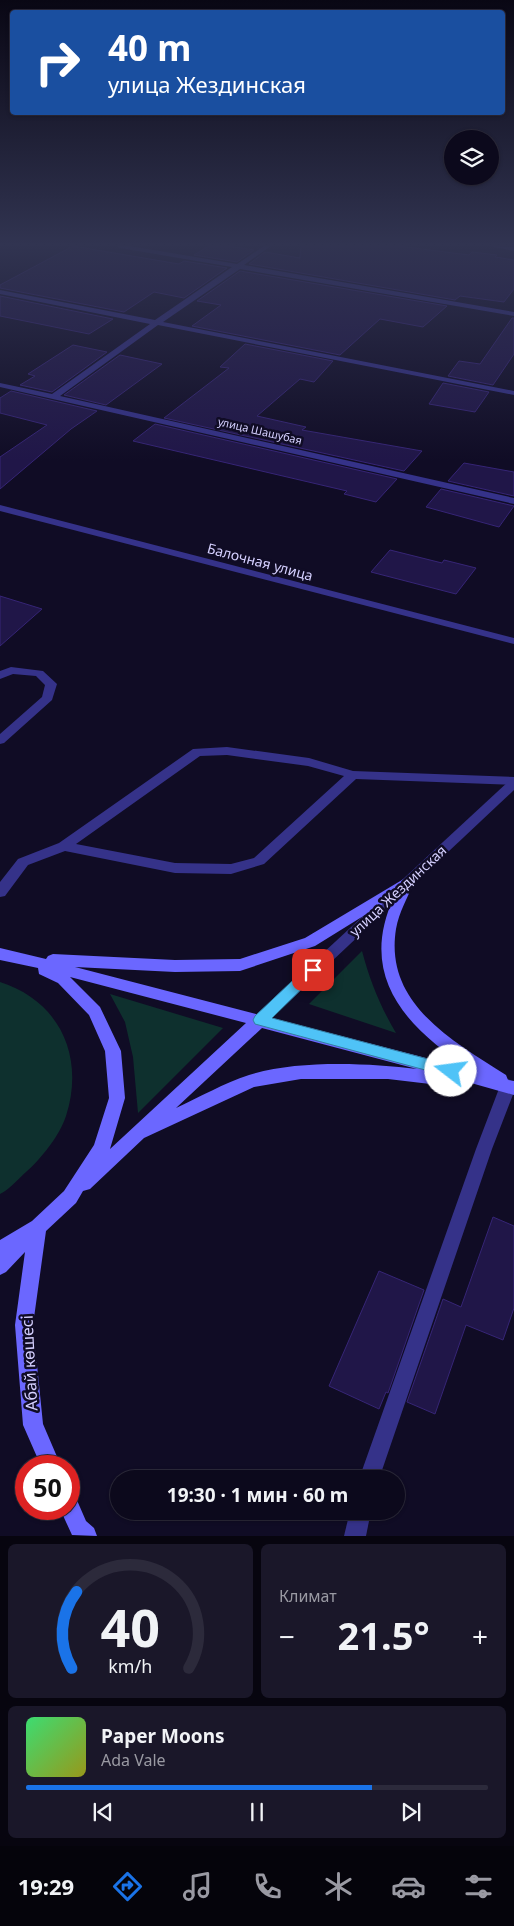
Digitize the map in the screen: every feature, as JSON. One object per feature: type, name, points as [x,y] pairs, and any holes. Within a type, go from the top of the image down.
[{"type":"main road","points":[[21,958],[98,964],[240,965],[310,942],[406,882]]},
{"type":"main road","points":[[406,882],[389,928],[387,950],[392,975],[410,1009],[435,1037],[511,1087]]},
{"type":"main road","points":[[0,954],[260,1020],[511,1087]]},
{"type":"main road","points":[[21,958],[63,979],[95,1010],[113,1051],[117,1098],[102,1148],[70,1197]]},
{"type":"main road","points":[[0,1266],[38,1227],[260,1020]]},
{"type":"main road","points":[[139,1133],[252,1081],[301,1072],[388,1072],[511,1087]]},
{"type":"main road","points":[[0,1250],[38,1227]]},
{"type":"main road","name":"Абай көшесі","points":[[38,1227],[24,1325],[33,1425],[46,1455]]},
{"type":"main road","points":[[76,1520],[86,1536]]},
{"type":"street","points":[[129,318],[514,393]]},
{"type":"street","points":[[54,397],[164,318]]},
{"type":"street","name":"улица Шашубая","points":[[0,385],[514,501]]},
{"type":"street","name":"Балочная улица","points":[[0,508],[294,586],[514,641]]},
{"type":"street","points":[[0,676],[11,670],[39,674],[51,684],[48,698],[0,740]]},
{"type":"street","points":[[0,892],[23,862],[64,846],[197,752],[227,751],[310,762],[353,776],[514,782]]},
{"type":"street","points":[[64,846],[175,868],[231,869],[259,861],[353,776]]},
{"type":"street","name":"улица Жездинская","points":[[260,1020],[514,782]]},
{"type":"street","points":[[372,1470],[484,1149],[511,1087]]},
{"type":"street","points":[[356,1536],[359,1520]]},
{"type":"green space","points":[[362,951],[376,993],[396,1033],[309,1004]]},
{"type":"green space","points":[[0,982],[21,991],[38,1003],[52,1017],[63,1034],[69,1053],[72,1073],[71,1094],[66,1116],[59,1131],[38,1160],[11,1187],[0,1194]]},
{"type":"green space","points":[[110,994],[223,1028],[138,1113],[133,1057],[125,1022]]},
{"type":"building","points":[[8,318],[113,319],[89,334]]},
{"type":"building","points":[[203,318],[434,318],[423,327],[380,319],[340,355],[192,326]]},
{"type":"building","points":[[512,318],[514,318],[514,354],[493,385],[448,376],[459,361],[480,364]]},
{"type":"building","points":[[245,344],[333,361],[314,382],[300,379],[257,416],[306,427],[302,430],[422,451],[404,471],[164,418],[229,368],[220,367]]},
{"type":"building","points":[[73,345],[107,352],[52,392],[20,385],[35,376],[28,374]]},
{"type":"building","points":[[120,355],[162,364],[106,405],[64,395]]},
{"type":"building","points":[[443,383],[489,392],[475,412],[429,404]]},
{"type":"building","points":[[11,391],[97,411],[71,429],[0,489],[0,457],[47,425],[0,413],[0,398]]},
{"type":"building","points":[[155,424],[397,479],[376,502],[344,494],[347,491],[133,441]]},
{"type":"building","points":[[464,463],[514,472],[514,496],[448,481]]},
{"type":"building","points":[[441,489],[514,506],[499,527],[426,507]]},
{"type":"building","points":[[390,550],[442,563],[444,560],[476,568],[456,594],[371,572]]},
{"type":"building","points":[[0,596],[42,609],[0,646]]},
{"type":"building","points":[[493,1217],[514,1226],[514,1308],[503,1340],[466,1325],[435,1414],[407,1402],[443,1299],[461,1307]]},
{"type":"building","points":[[379,1271],[424,1290],[388,1393],[386,1392],[379,1409],[329,1386]]},
{"type":"route","points":[[313,970],[260,1020],[451,1071]]}]
